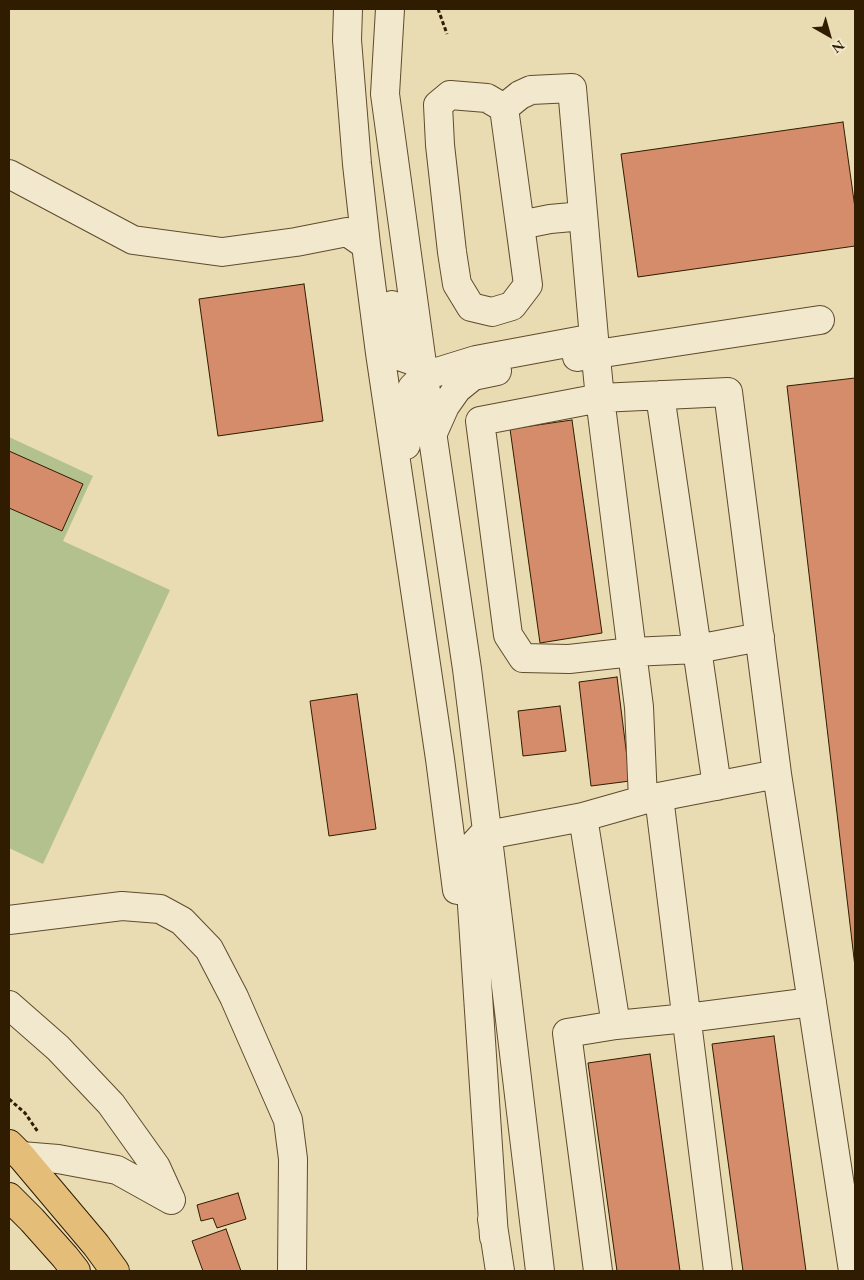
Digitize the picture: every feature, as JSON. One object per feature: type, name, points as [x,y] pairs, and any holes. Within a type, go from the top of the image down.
[{"type":"main road","points":[[15,1150],[96,1245],[115,1271]]},
{"type":"main road","points":[[9,1198],[45,1235],[76,1271]]},
{"type":"street","points":[[348,9],[347,40],[366,245],[455,877],[494,1237],[500,1271]]},
{"type":"street","points":[[390,9],[385,94],[467,669],[540,1271]]},
{"type":"street","points":[[347,40],[359,90],[398,342],[402,357],[423,370],[476,360],[820,320]]},
{"type":"street","points":[[504,108],[520,95],[531,90],[572,88],[600,398],[651,799],[687,1018],[718,1271]]},
{"type":"street","points":[[450,95],[487,98],[504,108],[528,285],[512,306],[492,312],[471,307],[457,284],[440,145],[438,105],[450,95]]},
{"type":"street","points":[[9,174],[133,240],[222,252],[296,242],[347,232],[366,245]]},
{"type":"street","points":[[520,225],[583,216]]},
{"type":"street","points":[[433,433],[445,406],[457,389],[473,376],[594,346]]},
{"type":"street","points":[[423,370],[412,388],[403,426],[460,804],[472,817],[487,827],[583,817],[651,799],[777,774]]},
{"type":"street","points":[[760,637],[697,649],[632,652],[569,659],[523,658],[508,635],[480,421],[600,398],[728,392],[760,637],[777,774],[853,1271]]},
{"type":"street","points":[[660,395],[717,786]]},
{"type":"street","points":[[494,1237],[470,875],[471,848],[487,827],[575,804],[615,807]]},
{"type":"street","points":[[583,817],[616,1025]]},
{"type":"street","points":[[9,920],[122,906],[160,909],[182,921],[209,949],[234,997],[288,1120],[293,1159],[292,1271]]},
{"type":"street","points":[[598,1271],[567,1033],[616,1025],[812,1002]]},
{"type":"street","points":[[9,1005],[58,1048],[111,1104],[156,1167],[171,1200],[117,1170],[58,1160],[15,1150]]},
{"type":"path","points":[[438,9],[447,34]]},
{"type":"green space","points":[[9,437],[93,476],[63,541],[170,590],[43,864],[9,848]]},
{"type":"building","points":[[843,122],[855,208],[855,246],[638,277],[621,154]]},
{"type":"building","points":[[304,284],[323,421],[218,436],[199,299]]},
{"type":"building","points":[[855,378],[855,967],[787,386]]},
{"type":"building","points":[[572,420],[602,633],[540,643],[510,429]]},
{"type":"building","points":[[9,451],[83,484],[62,531],[9,508]]},
{"type":"building","points":[[617,677],[630,781],[591,786],[579,682]]},
{"type":"building","points":[[357,694],[376,829],[329,836],[310,701]]},
{"type":"building","points":[[560,706],[566,751],[523,756],[518,711]]},
{"type":"building","points":[[774,1036],[806,1271],[743,1271],[712,1044]]},
{"type":"building","points":[[650,1054],[680,1271],[617,1271],[588,1063]]},
{"type":"building","points":[[238,1193],[246,1219],[217,1228],[213,1218],[201,1221],[197,1205]]},
{"type":"building","points":[[226,1229],[241,1271],[203,1271],[192,1241]]}]
